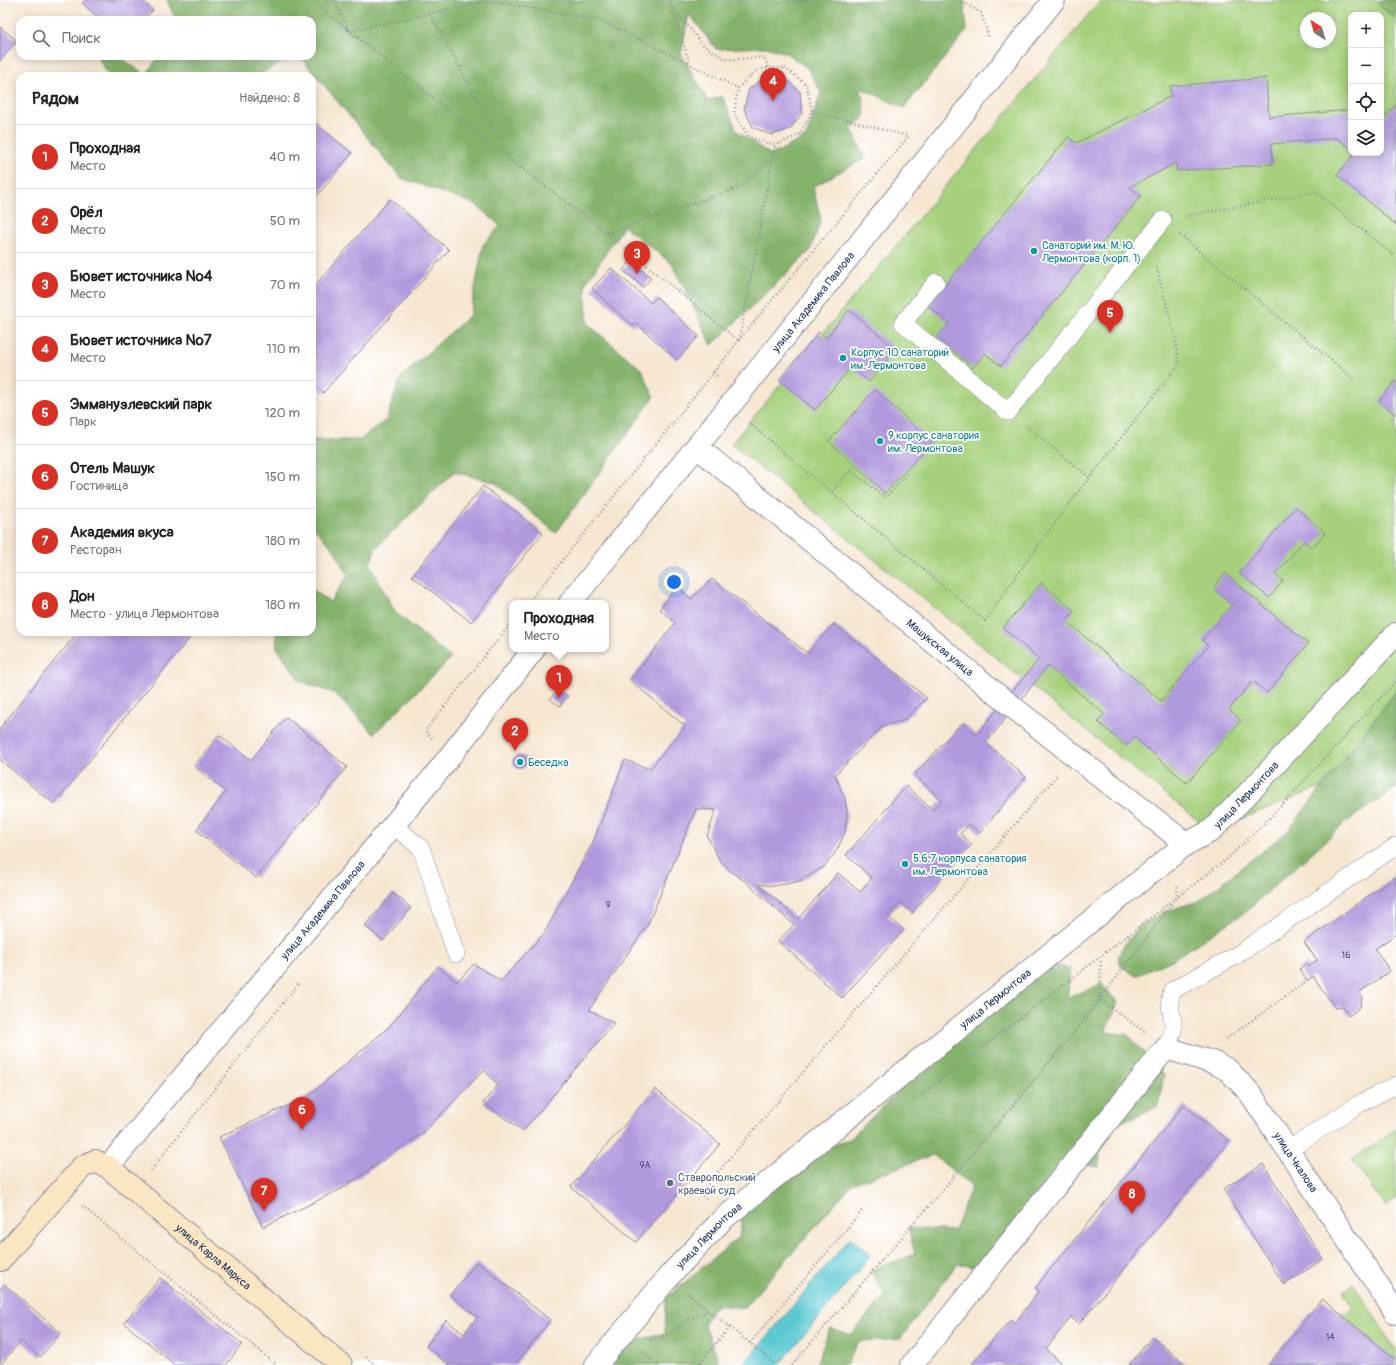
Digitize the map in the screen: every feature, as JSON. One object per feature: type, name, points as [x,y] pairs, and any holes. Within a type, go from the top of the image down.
[{"type":"street","name":"улица Академика Павлова","points":[[572,600],[740,394],[1054,0]]},
{"type":"street","name":"Машукская улица","points":[[697,446],[999,696],[1186,844]]},
{"type":"street","name":"улица Лермонтова","points":[[596,1365],[670,1275],[723,1219],[1186,844],[1211,831],[1257,784],[1396,634]]},
{"type":"street","name":"улица Академика Павлова","points":[[108,1167],[452,754],[532,652]]},
{"type":"street","name":"улица Чкалова","points":[[1166,1048],[1215,1063],[1228,1070],[1250,1093],[1396,1313]]},
{"type":"street","points":[[912,1365],[1166,1048]]},
{"type":"street","name":"улица Карла Маркса","points":[[62,1189],[82,1167],[95,1161],[108,1167],[341,1365]]},
{"type":"street","points":[[0,1260],[62,1189]]},
{"type":"lane","points":[[936,282],[903,323],[1008,412],[1163,220]]},
{"type":"lane","points":[[393,825],[421,848],[456,954]]},
{"type":"lane","points":[[1166,1048],[1173,1032],[1169,1000],[1170,994],[1173,990],[1238,955],[1396,846]]},
{"type":"lane","points":[[1288,1150],[1359,1104],[1396,1085]]},
{"type":"path","points":[[312,0],[510,159],[607,233],[738,341]]},
{"type":"path","points":[[334,0],[349,31]]},
{"type":"path","points":[[670,0],[690,64]]},
{"type":"path","points":[[960,0],[981,13],[990,40]]},
{"type":"path","points":[[349,31],[489,1],[600,20],[738,88]]},
{"type":"path","points":[[670,4],[704,46],[728,60],[764,56],[769,69]]},
{"type":"path","points":[[430,14],[510,159]]},
{"type":"path","points":[[785,68],[806,84],[812,111],[799,135],[775,145],[749,137],[734,114],[738,88],[758,69],[785,68]]},
{"type":"path","points":[[530,600],[738,341],[909,136],[812,111]]},
{"type":"path","points":[[738,341],[775,145]]},
{"type":"path","points":[[607,233],[741,187],[773,158]]},
{"type":"path","points":[[1163,220],[1316,192],[1396,257]]},
{"type":"path","points":[[1163,220],[1354,380]]},
{"type":"path","points":[[740,394],[741,416],[986,621],[1018,573],[1179,364],[1176,336],[1148,238]]},
{"type":"path","points":[[1008,412],[1090,478]]},
{"type":"path","points":[[832,492],[849,470],[886,497],[908,473]]},
{"type":"path","points":[[452,754],[425,731],[509,626]]},
{"type":"path","points":[[919,1096],[1228,858],[1269,819],[1396,682]]},
{"type":"path","points":[[723,1219],[700,1193],[1074,756]]},
{"type":"path","points":[[792,1365],[945,1187],[1086,1019],[1176,899],[1179,883]]},
{"type":"path","points":[[1100,999],[1101,956]]},
{"type":"path","points":[[1200,1058],[1307,981]]},
{"type":"path","points":[[147,1176],[298,983]]},
{"type":"path","points":[[1100,999],[1166,1048]]},
{"type":"path","points":[[62,1189],[277,1365]]},
{"type":"path","points":[[752,1345],[862,1211]]},
{"type":"path","points":[[692,1287],[687,1293],[776,1365]]},
{"type":"path","points":[[648,1341],[666,1336],[691,1318],[709,1311]]},
{"type":"path","points":[[698,1365],[730,1327]]},
{"type":"path","points":[[641,1350],[658,1365]]},
{"type":"path","points":[[364,1355],[376,1365]]},
{"type":"green space","points":[[167,0],[964,0],[967,30],[904,108],[861,88],[865,117],[851,128],[865,158],[813,187],[821,220],[810,251],[712,345],[672,264],[624,226],[585,284],[588,324],[642,370],[654,397],[556,533],[494,482],[454,472],[375,549],[370,564],[395,612],[451,658],[374,734],[334,693],[300,681],[277,648],[276,636],[316,636],[316,592],[330,602],[348,575],[335,551],[316,530],[316,440],[360,440],[386,420],[401,377],[470,315],[483,245],[500,226],[475,204],[401,178],[316,75],[316,72],[313,72],[303,60],[316,60],[316,16],[174,16]],"holes":[[[689,14],[716,49],[766,47],[786,53],[807,68],[821,92],[806,137],[771,155],[737,131],[722,96],[708,101],[681,54]]]},
{"type":"green space","points":[[1384,0],[1396,0],[1396,19],[1377,4]]},
{"type":"green space","points":[[1396,0],[1396,757],[1211,831],[731,444],[1098,3]]},
{"type":"green space","points":[[99,60],[124,60],[142,72],[107,72]]},
{"type":"green space","points":[[156,60],[286,60],[264,72],[148,72]]},
{"type":"green space","points":[[1396,691],[1396,788],[1345,823],[1244,913],[1172,960],[1136,976],[1121,966],[1118,957],[1122,948],[1139,927],[1163,912],[1199,901],[1288,831]]},
{"type":"green space","points":[[1053,965],[1071,968],[1067,998],[1102,984],[1118,1003],[1105,1032],[1128,1035],[1164,1075],[1158,1106],[1101,1131],[1099,1167],[1079,1164],[1065,1194],[1029,1206],[987,1272],[958,1263],[900,1339],[858,1342],[846,1365],[816,1365],[830,1328],[850,1335],[885,1296],[870,1270],[915,1254],[908,1228],[954,1231],[972,1186],[933,1155],[852,1184],[744,1308],[716,1305],[704,1324],[719,1361],[716,1365],[601,1365],[623,1344],[665,1333],[666,1298],[739,1237],[743,1212],[811,1154],[850,1139],[946,1044]]},
{"type":"green space","points":[[1396,1129],[1396,1199],[1386,1207],[1352,1160]]},
{"type":"green space","points":[[1354,1284],[1396,1351],[1396,1360],[1341,1315],[1353,1308],[1343,1292]]},
{"type":"water","points":[[850,1238],[871,1255],[779,1365],[743,1365]]},
{"type":"building","points":[[85,0],[142,0],[153,10],[147,16],[97,16],[82,3]]},
{"type":"building","points":[[0,27],[16,40],[16,42],[0,61]]},
{"type":"building","points":[[765,77],[785,78],[800,92],[802,113],[790,129],[771,135],[753,127],[744,109],[749,89]]},
{"type":"building","name":"Санаторий им. М. Ю. Лермонтова (корп. 1)","points":[[1266,78],[1269,117],[1348,110],[1348,147],[1337,138],[1271,144],[1273,164],[1177,171],[1176,163],[1130,187],[1141,196],[1001,366],[985,353],[973,368],[937,337],[949,323],[928,306],[1068,137],[1076,143],[1171,96],[1170,86]]},
{"type":"building","points":[[1396,104],[1396,225],[1337,175],[1353,156],[1384,156],[1384,118]]},
{"type":"building","points":[[316,123],[352,153],[316,197]]},
{"type":"building","points":[[390,199],[449,250],[323,393],[316,387],[316,284]]},
{"type":"building","points":[[631,261],[651,278],[643,287],[623,270]]},
{"type":"building","points":[[611,268],[651,303],[656,297],[699,336],[677,360],[636,323],[633,326],[592,289]]},
{"type":"building","name":"Корпус 10 санаторий им. Лермонтова","points":[[849,310],[896,349],[869,382],[851,367],[815,410],[779,380],[819,332],[826,338]]},
{"type":"building","points":[[1396,380],[1396,415],[1379,401]]},
{"type":"building","name":"9 корпус санатория им. Лермонтова","points":[[875,390],[932,442],[885,493],[829,441]]},
{"type":"building","points":[[483,486],[543,533],[471,622],[412,576]]},
{"type":"building","points":[[1296,507],[1325,533],[1312,548],[1304,541],[1275,575],[1283,581],[1269,598],[1239,573]]},
{"type":"building","points":[[1225,573],[1308,644],[1267,693],[1253,681],[1229,709],[1241,720],[1187,783],[1134,737],[1126,746],[1098,722],[1104,714],[1048,666],[986,743],[1026,777],[980,833],[969,824],[960,834],[972,844],[912,913],[900,902],[888,916],[904,930],[842,998],[778,941],[794,925],[745,881],[730,871],[719,859],[707,836],[716,810],[696,809],[648,924],[589,1010],[614,1023],[523,1131],[483,1103],[498,1085],[484,1070],[424,1132],[343,1188],[263,1227],[219,1137],[307,1097],[390,1026],[438,966],[457,982],[474,964],[501,981],[545,932],[593,842],[625,760],[650,769],[685,726],[630,680],[675,623],[660,609],[677,586],[691,599],[712,579],[807,653],[834,624],[927,698],[904,720],[883,726],[835,775],[845,799],[847,814],[845,832],[837,850],[824,867],[800,881],[774,886],[758,884],[798,919],[838,873],[860,892],[872,878],[846,855],[906,786],[933,810],[942,800],[914,775],[962,723],[976,735],[1039,659],[1003,628],[1041,583],[1074,611],[1066,621],[1161,701],[1208,646],[1202,640],[1232,605],[1213,588]]},
{"type":"building","points":[[75,636],[191,636],[54,804],[0,760],[0,728]]},
{"type":"building","points":[[558,689],[568,696],[560,706],[550,699]]},
{"type":"building","points":[[286,717],[347,767],[256,878],[196,830],[226,792],[194,766],[219,735],[251,760]]},
{"type":"building","name":"Беседка","points":[[517,755],[523,755],[527,759],[527,765],[523,769],[517,769],[513,765],[513,759]]},
{"type":"building","points":[[1396,876],[1396,934],[1375,949],[1390,971],[1358,993],[1362,998],[1360,1007],[1349,1016],[1343,1007],[1335,1008],[1313,976],[1307,981],[1299,969],[1306,963],[1309,967],[1317,960],[1304,942]]},
{"type":"building","points":[[393,893],[411,908],[383,941],[365,926]]},
{"type":"building","name":"Ставропольский краевой суд","points":[[655,1089],[720,1144],[636,1242],[571,1187]]},
{"type":"building","points":[[1184,1105],[1229,1141],[1079,1324],[1071,1317],[1046,1349],[1063,1365],[971,1365],[1011,1319],[1015,1323],[1039,1291],[1035,1288]]},
{"type":"building","points":[[1263,1164],[1323,1259],[1284,1285],[1223,1189]]},
{"type":"building","points":[[477,1262],[550,1320],[515,1365],[449,1365],[426,1346],[446,1320],[464,1334],[477,1317],[450,1295]]},
{"type":"building","points":[[160,1278],[242,1344],[226,1365],[175,1365],[124,1323]]},
{"type":"building","points":[[4,1284],[61,1333],[40,1357],[21,1341],[0,1365],[0,1289]]},
{"type":"building","points":[[1322,1299],[1396,1360],[1396,1365],[1268,1365]]},
{"type":"building","points":[[1152,1337],[1186,1365],[1129,1365]]},
{"type":"place","name":"Бювет источника №7","points":[[773,101]]},
{"type":"place","name":"Санаторий им. М. Ю. Лермонтова (корп. 1)","points":[[1034,251]]},
{"type":"place","name":"Бювет источника №4","points":[[637,274]]},
{"type":"place","name":"Эммануэлевский парк","points":[[1110,333]]},
{"type":"place","name":"Корпус 10 санаторий им. Лермонтова","points":[[843,358]]},
{"type":"place","name":"9 корпус санатория им. Лермонтова","points":[[880,441]]},
{"type":"place","name":"Проходная","points":[[559,698]]},
{"type":"place","name":"Орёл","points":[[515,751]]},
{"type":"place","name":"Беседка","points":[[520,762]]},
{"type":"place","name":"5.6.7 корпуса санатория им. Лермонтова","points":[[905,864]]},
{"type":"place","name":"Отель Машук","points":[[302,1130]]},
{"type":"place","name":"Ставропольский краевой суд","points":[[670,1183]]},
{"type":"place","name":"Академия вкуса","points":[[264,1211]]},
{"type":"place","name":"Дон","points":[[1132,1214]]}]
